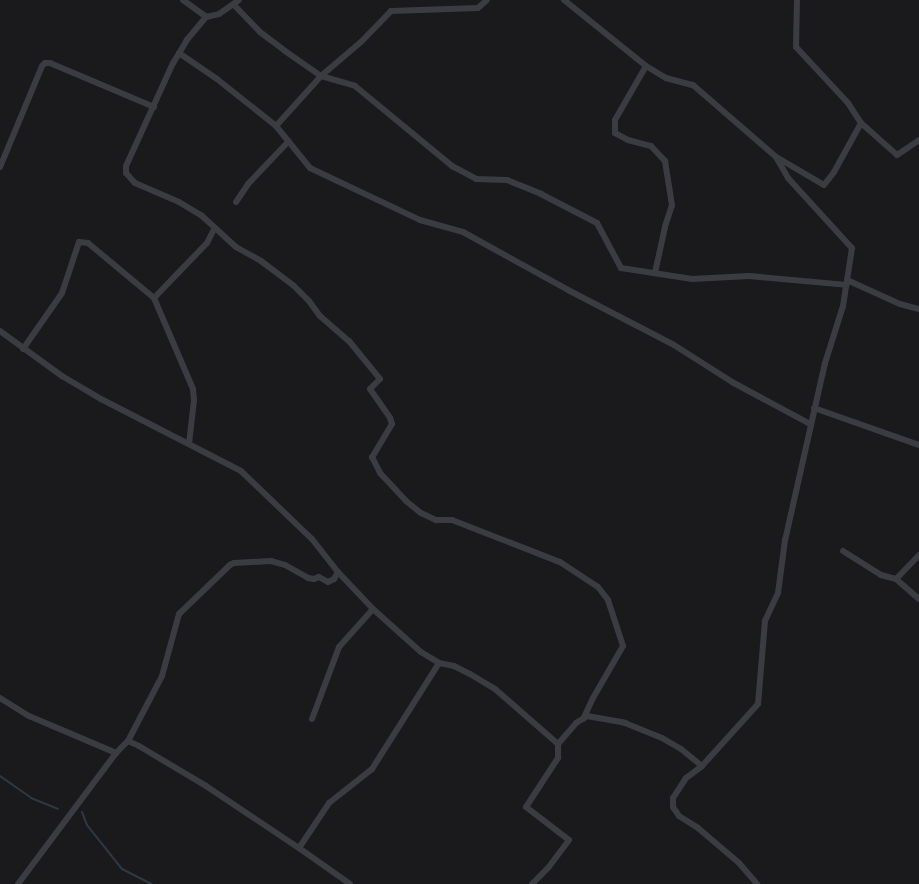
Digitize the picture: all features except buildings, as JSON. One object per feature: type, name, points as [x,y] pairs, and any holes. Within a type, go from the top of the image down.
[{"type":"street","points":[[183,0],[206,17],[213,17],[239,0]]},
{"type":"street","points":[[276,126],[321,76],[361,42],[391,11],[478,8],[487,0]]},
{"type":"street","points":[[564,0],[646,66],[666,78],[693,85],[776,157],[824,185],[834,172],[861,123]]},
{"type":"street","points":[[797,0],[796,47],[848,104],[861,123],[897,155],[919,140]]},
{"type":"street","points":[[234,5],[260,32],[321,76],[354,86],[452,166],[476,179],[508,180],[541,194],[597,223],[621,268],[692,279],[749,276],[847,282],[900,304],[919,309]]},
{"type":"street","points":[[206,17],[179,53],[126,166],[126,173],[135,183],[179,202],[200,215],[214,229],[294,286],[309,301],[320,316],[349,341],[380,379],[370,389],[392,424],[372,457],[380,473],[406,501],[422,513],[436,520],[452,520],[560,562],[598,586],[608,600],[623,646],[583,719]]},
{"type":"street","points":[[179,53],[218,79],[276,126],[310,168],[420,220],[463,232],[568,290],[674,345],[732,382],[810,424]]},
{"type":"street","points":[[0,168],[42,66],[45,63],[50,63],[154,107]]},
{"type":"street","points":[[646,66],[615,120],[616,133],[628,140],[651,146],[665,161],[672,205],[655,273]]},
{"type":"street","points":[[236,202],[248,184],[289,141]]},
{"type":"street","points":[[757,884],[739,863],[698,828],[679,816],[673,808],[673,798],[686,778],[702,766],[758,704],[766,621],[778,593],[785,540],[810,424],[825,363],[843,306],[847,282],[852,248],[788,178],[776,157]]},
{"type":"street","points":[[154,298],[207,243],[214,229]]},
{"type":"street","points":[[23,348],[62,293],[79,242],[88,243],[154,298],[193,389],[194,400],[189,444]]},
{"type":"street","points":[[0,331],[62,376],[101,399],[241,471],[312,539],[338,572],[373,609],[421,652],[439,663],[454,666],[470,674],[495,689],[558,744]]},
{"type":"street","points":[[814,408],[919,445]]},
{"type":"street","points":[[843,551],[881,575],[896,579],[919,599]]},
{"type":"street","points":[[896,579],[919,555]]},
{"type":"street","points":[[18,884],[116,753],[128,741],[162,676],[180,614],[230,565],[234,562],[271,561],[285,564],[308,578],[320,577],[328,582],[334,579],[338,572]]},
{"type":"street","points":[[312,719],[339,646],[373,609]]},
{"type":"street","points":[[298,848],[329,804],[372,769],[439,663]]},
{"type":"street","points":[[0,698],[29,716],[116,753]]},
{"type":"street","points":[[532,884],[548,868],[569,840],[526,807],[558,758],[558,744],[576,724],[587,716],[625,723],[644,730],[681,749],[702,766]]},
{"type":"street","points":[[128,741],[206,786],[350,884]]},
{"type":"waterway","points":[[0,776],[31,798],[58,809]]},
{"type":"waterway","points":[[82,812],[87,825],[122,869],[151,884]]}]
